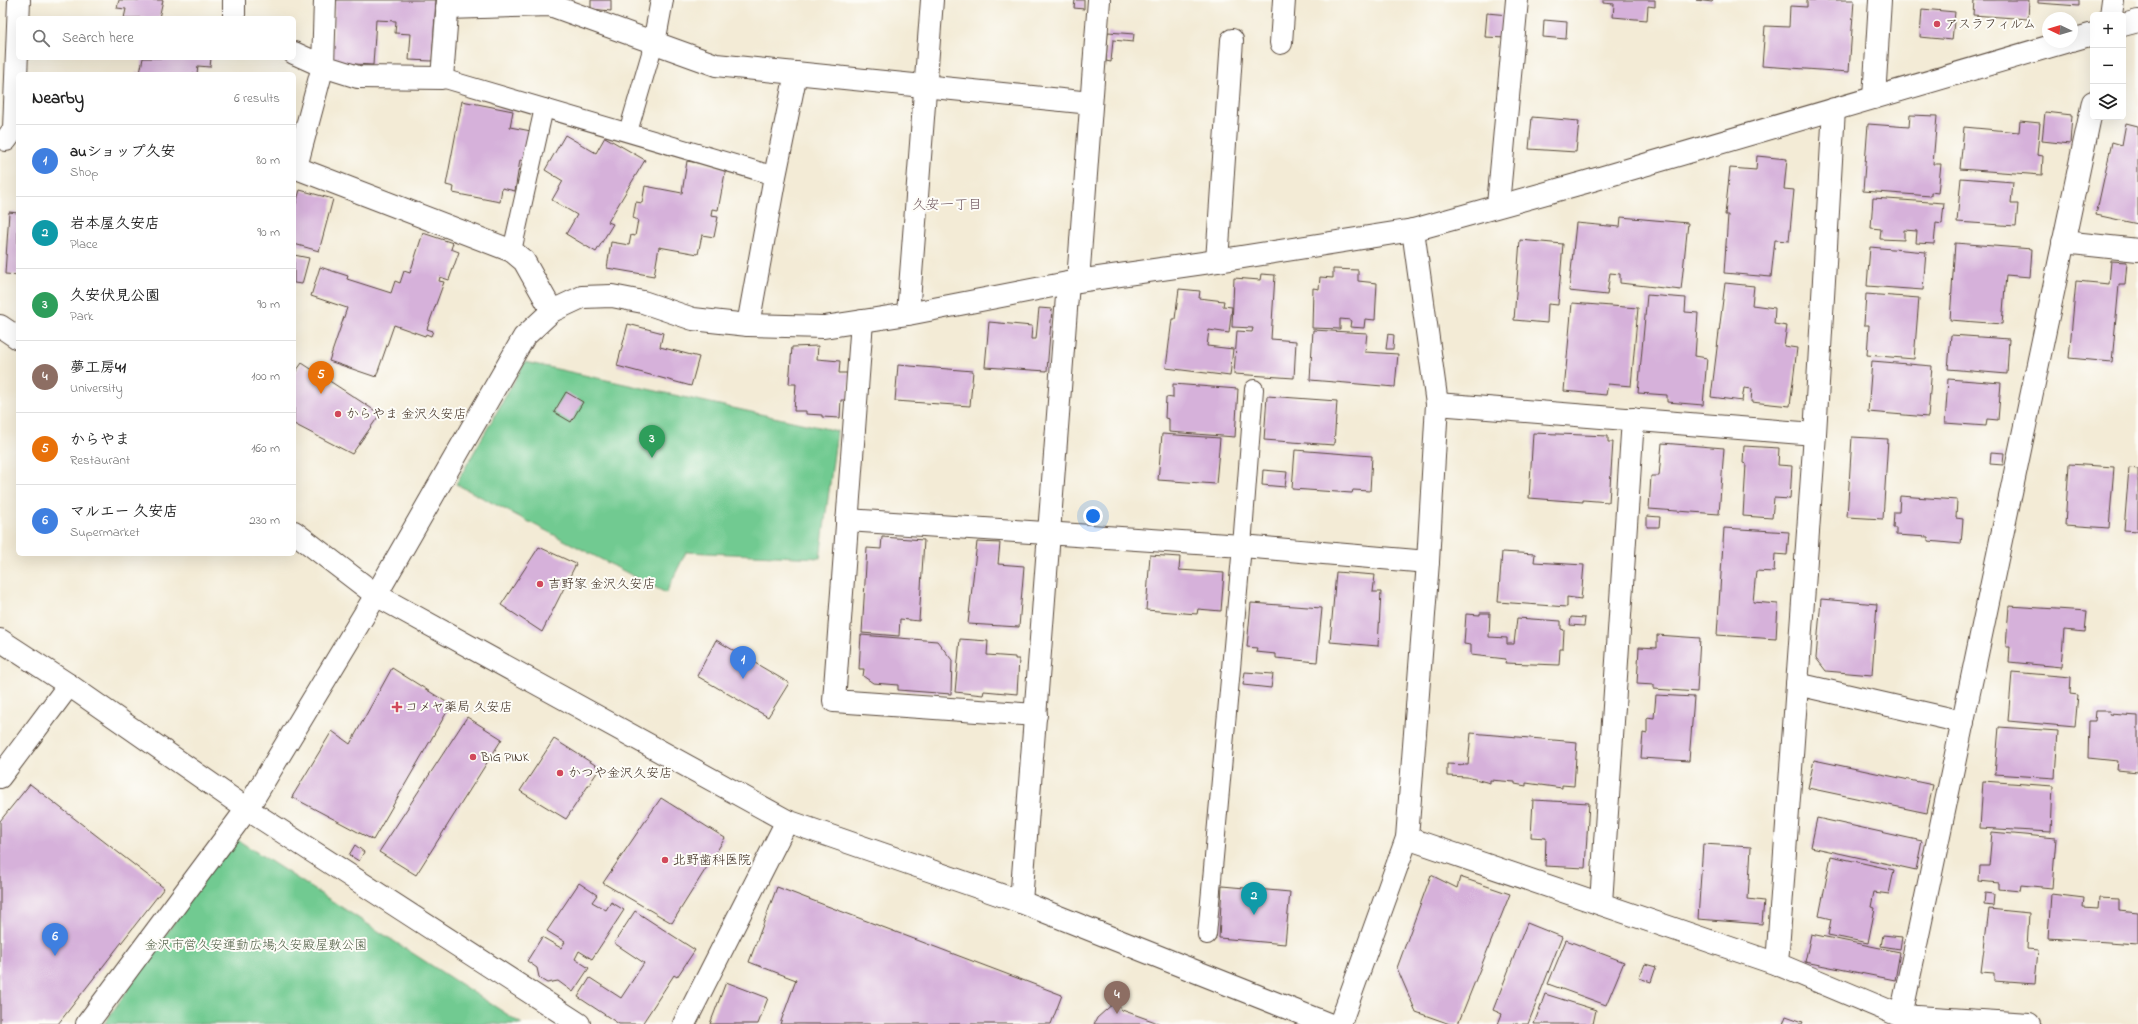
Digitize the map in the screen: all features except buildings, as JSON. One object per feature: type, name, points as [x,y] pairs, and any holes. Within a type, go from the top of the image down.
[{"type":"street","points":[[18,0],[18,16]]},
{"type":"street","points":[[234,0],[234,16]]},
{"type":"street","points":[[296,163],[323,66],[325,0]]},
{"type":"street","points":[[654,43],[662,0]]},
{"type":"street","points":[[908,314],[932,0]]},
{"type":"street","points":[[1021,902],[1049,533],[1091,103],[1099,0]]},
{"type":"street","points":[[1281,43],[1284,0]]},
{"type":"street","points":[[1503,204],[1517,0]]},
{"type":"street","points":[[1503,204],[1522,0]]},
{"type":"street","points":[[1874,98],[1880,0]]},
{"type":"street","points":[[2111,12],[2113,0]]},
{"type":"street","points":[[296,54],[323,66],[358,77],[442,78],[447,4],[550,5],[716,65],[1091,103]]},
{"type":"street","points":[[2126,24],[2138,21]]},
{"type":"street","points":[[2078,38],[2090,35]]},
{"type":"street","points":[[1217,261],[1232,40]]},
{"type":"street","points":[[87,1024],[247,809],[376,596],[524,337],[552,312],[582,297],[612,296],[643,302],[694,319],[748,325],[824,327],[908,314],[1073,282],[1413,230],[1586,182],[2045,48]]},
{"type":"street","points":[[16,60],[14,129],[6,140],[16,141]]},
{"type":"street","points":[[748,325],[775,176],[796,73]]},
{"type":"street","points":[[1777,964],[1816,434],[1834,109]]},
{"type":"street","points":[[1901,1016],[2090,116]]},
{"type":"street","points":[[296,167],[512,251],[524,261],[552,312]]},
{"type":"street","points":[[1340,1024],[1407,838],[1428,562],[1437,404],[1413,230]]},
{"type":"street","points":[[2063,242],[2138,250]]},
{"type":"street","points":[[862,321],[834,701],[1036,715]]},
{"type":"street","points":[[0,326],[16,337]]},
{"type":"street","points":[[1437,404],[1816,434]]},
{"type":"street","points":[[1601,903],[1633,419]]},
{"type":"street","points":[[847,520],[1242,546],[1428,562]]},
{"type":"street","points":[[296,534],[376,596],[787,821],[1021,902],[1328,1024]]},
{"type":"street","points":[[0,640],[69,685],[247,809],[579,1024]]},
{"type":"street","points":[[1797,684],[1963,722]]},
{"type":"street","points":[[0,777],[69,685]]},
{"type":"street","points":[[684,1024],[787,821]]},
{"type":"street","points":[[1407,838],[1777,964],[1901,1016],[2029,1024]]},
{"type":"lane","points":[[628,132],[654,43]]},
{"type":"lane","points":[[442,78],[775,176]]},
{"type":"lane","points":[[512,251],[544,108]]},
{"type":"lane","points":[[1207,935],[1242,546],[1254,389]]},
{"type":"green space","points":[[525,362],[837,431],[820,558],[686,552],[666,593],[456,484]]},
{"type":"green space","name":"金沢市営久安運動広場;久安殿屋敷公園","points":[[233,837],[522,1024],[104,1024]]},
{"type":"place","name":"アスラフィルム","points":[[1937,24]]},
{"type":"place","name":"からやま","points":[[321,394]]},
{"type":"place","name":"からやま 金沢久安店","points":[[338,414]]},
{"type":"place","name":"久安伏見公園","points":[[652,458]]},
{"type":"place","name":"吉野家 金沢久安店","points":[[540,584]]},
{"type":"place","name":"auショップ久安","points":[[743,679]]},
{"type":"place","name":"コメヤ薬局 久安店","points":[[397,707]]},
{"type":"place","name":"BIG PINK","points":[[473,757]]},
{"type":"place","name":"かつや金沢久安店","points":[[560,773]]},
{"type":"place","name":"北野歯科医院","points":[[665,860]]},
{"type":"place","name":"岩本屋久安店","points":[[1254,915]]},
{"type":"place","name":"マルエー 久安店","points":[[55,956]]},
{"type":"place","name":"夢工房41","points":[[1117,1014]]},
{"type":"district","name":"久安一丁目","points":[[947,205]]}]
